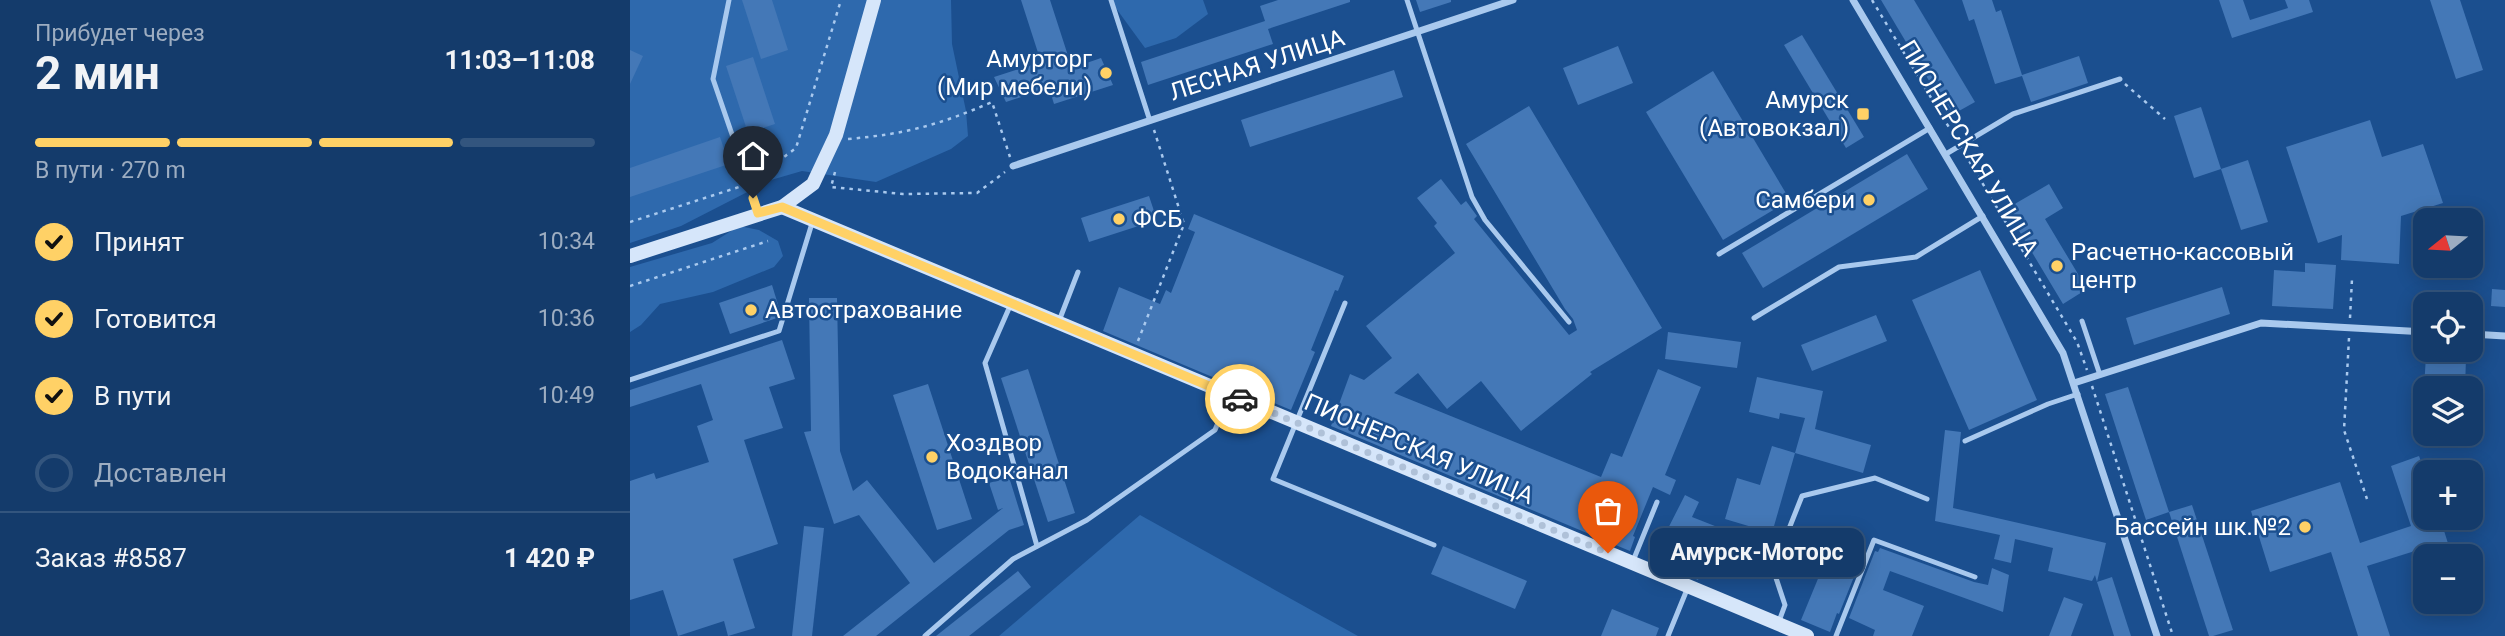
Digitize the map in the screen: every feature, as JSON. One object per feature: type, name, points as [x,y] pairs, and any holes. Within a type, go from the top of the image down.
[{"type":"street","points":[[630,256],[782,207],[813,184],[836,135],[874,0]]},
{"type":"street","name":"ЛЕСНАЯ УЛИЦА","points":[[1013,166],[1513,0]]},
{"type":"street","name":"ПИОНЕРСКАЯ УЛИЦА","points":[[1853,0],[2063,353],[2157,636]]},
{"type":"street","name":"ПИОНЕРСКАЯ УЛИЦА","points":[[782,207],[1807,636]]},
{"type":"street","points":[[2074,383],[2261,323],[2413,331]]},
{"type":"street","points":[[2483,335],[2505,336]]},
{"type":"lane","points":[[729,0],[713,79],[758,213]]},
{"type":"lane","points":[[1111,0],[1150,121]]},
{"type":"lane","points":[[1407,0],[1472,197],[1485,220],[1569,322]]},
{"type":"lane","points":[[1946,155],[2012,114],[2120,79]]},
{"type":"lane","points":[[1719,254],[1930,128]]},
{"type":"lane","points":[[1754,318],[1839,267],[1916,257],[1983,216]]},
{"type":"lane","points":[[630,380],[779,331],[813,220]]},
{"type":"lane","points":[[1058,323],[1079,272]]},
{"type":"lane","points":[[1011,303],[985,363],[1037,546]]},
{"type":"lane","points":[[1345,303],[1273,479],[1434,545]]},
{"type":"lane","points":[[2082,321],[2100,375]]},
{"type":"lane","points":[[925,636],[1013,559],[1087,520],[1215,430],[1230,394]]},
{"type":"lane","points":[[1965,440],[2078,394]]},
{"type":"lane","points":[[1778,624],[1785,605],[1773,569],[1802,496],[1875,478],[1927,499]]},
{"type":"lane","points":[[1633,563],[1657,502]]},
{"type":"lane","points":[[1836,636],[1874,540],[1975,577]]},
{"type":"lane","points":[[1668,636],[1688,586]]},
{"type":"path","points":[[630,222],[748,184],[796,148],[841,0]]},
{"type":"path","points":[[2120,79],[2165,119]]},
{"type":"path","points":[[831,187],[903,194],[976,193],[1013,166],[992,102],[948,121],[915,131],[845,140]]},
{"type":"path","points":[[1133,354],[1184,224],[1150,121]]},
{"type":"path","points":[[630,286],[768,241]]},
{"type":"path","points":[[2352,279],[2344,430],[2367,499]]},
{"type":"shaded area","points":[[630,0],[951,0],[952,44],[966,111],[968,136],[951,149],[876,182],[802,171],[771,180],[681,226],[630,243]]},
{"type":"shaded area","points":[[1110,0],[1203,0],[1208,14],[1176,38],[1145,48]]},
{"type":"shaded area","points":[[739,226],[759,230],[778,241],[783,256],[774,267],[713,292],[660,304],[641,325],[630,332],[630,267],[712,243]]},
{"type":"shaded area","points":[[1140,515],[1358,636],[999,636]]},
{"type":"building","points":[[742,0],[772,0],[788,50],[761,59]]},
{"type":"building","points":[[1021,0],[1050,0],[1072,68],[1101,58],[1113,85],[1054,104],[1049,88],[1006,102],[994,77],[1041,62]]},
{"type":"building","points":[[1278,0],[1350,2],[1268,29],[1273,44],[1148,85],[1141,62],[1265,21],[1260,6]]},
{"type":"building","points":[[1416,0],[1451,0],[1451,2],[1420,12]]},
{"type":"building","points":[[1881,0],[1914,0],[1975,102],[1950,116]]},
{"type":"building","points":[[1962,0],[1992,0],[1996,12],[2001,10],[2022,75],[2079,56],[2088,83],[2031,102],[2022,76],[1995,84],[1974,19],[1969,21]]},
{"type":"building","points":[[2219,0],[2243,0],[2250,20],[2288,8],[2285,0],[2309,0],[2313,12],[2232,38]]},
{"type":"building","points":[[2430,0],[2460,0],[2483,70],[2456,79]]},
{"type":"building","points":[[1802,35],[1864,137],[1846,148],[1784,45]]},
{"type":"building","points":[[1618,46],[1633,83],[1578,105],[1563,68]]},
{"type":"building","points":[[630,50],[643,56],[630,84]]},
{"type":"building","points":[[753,57],[775,124],[748,133],[726,66]]},
{"type":"building","points":[[1394,70],[1403,97],[1250,147],[1241,120]]},
{"type":"building","points":[[1713,71],[1790,200],[1723,240],[1646,112]]},
{"type":"building","points":[[1529,106],[1662,328],[1590,372],[1592,374],[1521,431],[1481,381],[1447,409],[1418,373],[1394,393],[1601,477],[1611,453],[1622,457],[1658,369],[1701,387],[1665,475],[1676,480],[1670,495],[1653,487],[1633,536],[1635,537],[1630,551],[1331,426],[1350,374],[1364,380],[1392,358],[1366,326],[1455,253],[1434,226],[1437,223],[1417,198],[1441,179],[1461,205],[1466,201],[1477,216],[1474,219],[1569,335],[1577,330],[1573,319],[1466,144]]},
{"type":"building","points":[[2201,107],[2221,169],[2194,178],[2174,116]]},
{"type":"building","points":[[2370,120],[2382,157],[2423,144],[2443,203],[2427,208],[2413,208],[2413,212],[2401,216],[2399,264],[2341,260],[2342,235],[2318,243],[2286,147]]},
{"type":"building","points":[[720,137],[729,164],[630,197],[630,168]]},
{"type":"building","points":[[1907,154],[1928,189],[1763,288],[1742,253]]},
{"type":"building","points":[[2248,160],[2268,222],[2241,230],[2221,169]]},
{"type":"building","points":[[2049,184],[2063,208],[2045,219],[2087,289],[2063,304],[2006,209]]},
{"type":"building","name":"ФСБ","points":[[1149,196],[1157,220],[1089,242],[1081,218]]},
{"type":"building","points":[[1194,214],[1344,276],[1338,291],[1335,290],[1311,350],[1315,352],[1291,410],[1103,331],[1119,287],[1160,304],[1166,290],[1171,293],[1195,232],[1188,229]]},
{"type":"building","points":[[2305,263],[2336,265],[2333,309],[2272,306],[2274,270],[2305,272]]},
{"type":"building","points":[[1980,270],[2037,400],[1969,430],[1912,300]]},
{"type":"building","name":"Автострахование","points":[[772,285],[780,311],[777,318],[730,334],[719,303]]},
{"type":"building","points":[[2222,287],[2230,314],[2134,345],[2126,318]]},
{"type":"building","points":[[2492,289],[2505,290],[2505,307],[2491,306]]},
{"type":"building","points":[[809,298],[837,298],[840,451],[853,491],[867,480],[934,563],[1003,508],[998,510],[989,483],[1009,477],[1024,525],[1009,530],[876,636],[843,636],[910,583],[859,515],[834,524],[804,432],[811,431]]},
{"type":"building","points":[[1876,315],[1887,341],[1812,371],[1801,345]]},
{"type":"building","points":[[1668,332],[1741,342],[1737,368],[1665,359]]},
{"type":"building","points":[[782,340],[795,379],[769,387],[783,428],[744,440],[778,544],[733,559],[755,628],[728,636],[724,621],[678,636],[663,590],[630,600],[630,481],[654,473],[656,479],[709,462],[697,426],[713,420],[701,384],[630,407],[630,390]]},
{"type":"building","points":[[2426,362],[2466,362],[2465,376],[2425,376]]},
{"type":"building","points":[[1028,369],[1075,513],[1048,522],[1001,378]]},
{"type":"building","points":[[1757,377],[1823,391],[1815,429],[1871,445],[1863,473],[1795,453],[1805,418],[1780,413],[1779,419],[1749,412]]},
{"type":"building","name":"Хоздвор Водоканал","points":[[928,384],[972,519],[937,530],[893,395]]},
{"type":"building","points":[[2128,387],[2169,512],[2146,520],[2105,394]]},
{"type":"building","points":[[1945,430],[1961,432],[1953,508],[2106,543],[2097,582],[2095,575],[2092,581],[2048,571],[2053,548],[2015,539],[2011,563],[1994,559],[2000,535],[1935,521]]},
{"type":"building","points":[[1772,446],[1795,453],[1772,533],[1725,519],[1737,478],[1760,485]]},
{"type":"building","points":[[2419,456],[2420,460],[2413,460],[2413,530],[2444,530],[2448,544],[2413,544],[2413,552],[2367,566],[2390,636],[2358,636],[2331,552],[2270,572],[2251,511],[2340,482],[2360,543],[2411,526],[2391,466]]},
{"type":"building","points":[[1685,495],[1699,502],[1692,517],[1720,528],[1698,580],[1653,558]]},
{"type":"building","points":[[2192,505],[2233,630],[2213,636],[2209,636],[2169,512]]},
{"type":"building","points":[[804,526],[824,528],[812,636],[792,636]]},
{"type":"building","points":[[1836,535],[1866,547],[1830,632],[1801,620]]},
{"type":"building","points":[[1443,546],[1527,581],[1515,609],[1431,574]]},
{"type":"building","points":[[1880,548],[1988,585],[1992,568],[2009,575],[2003,612],[1890,571],[1883,590],[1924,606],[1912,636],[1873,636],[1875,630],[1849,618],[1875,551],[1878,552]]},
{"type":"building","points":[[1018,571],[1031,587],[969,636],[936,636]]},
{"type":"building","points":[[2112,577],[2131,636],[2114,636],[2097,582]]},
{"type":"building","points":[[2064,597],[2083,604],[2071,636],[2049,636]]},
{"type":"building","points":[[1612,609],[1659,628],[1656,636],[1601,636]]},
{"type":"way so far","points":[[1240,399],[1608,553]]},
{"type":"place","name":"Амурторг (Мир мебели)","points":[[1106,73]]},
{"type":"place","name":"Амурск (Автовокзал)","points":[[1863,114]]},
{"type":"place","name":"Самбери","points":[[1869,200]]},
{"type":"place","name":"ФСБ","points":[[1119,219]]},
{"type":"place","name":"Расчетно-кассовый центр","points":[[2057,266]]},
{"type":"place","name":"Автострахование","points":[[751,310]]},
{"type":"place","name":"Хоздвор Водоканал","points":[[932,457]]},
{"type":"place","name":"Бассейн шк.№2","points":[[2305,527]]},
{"type":"place","name":"Амурск-Моторс","points":[[1608,553]]},
{"type":"route","points":[[753,198],[758,213],[782,207],[1240,399]]}]
